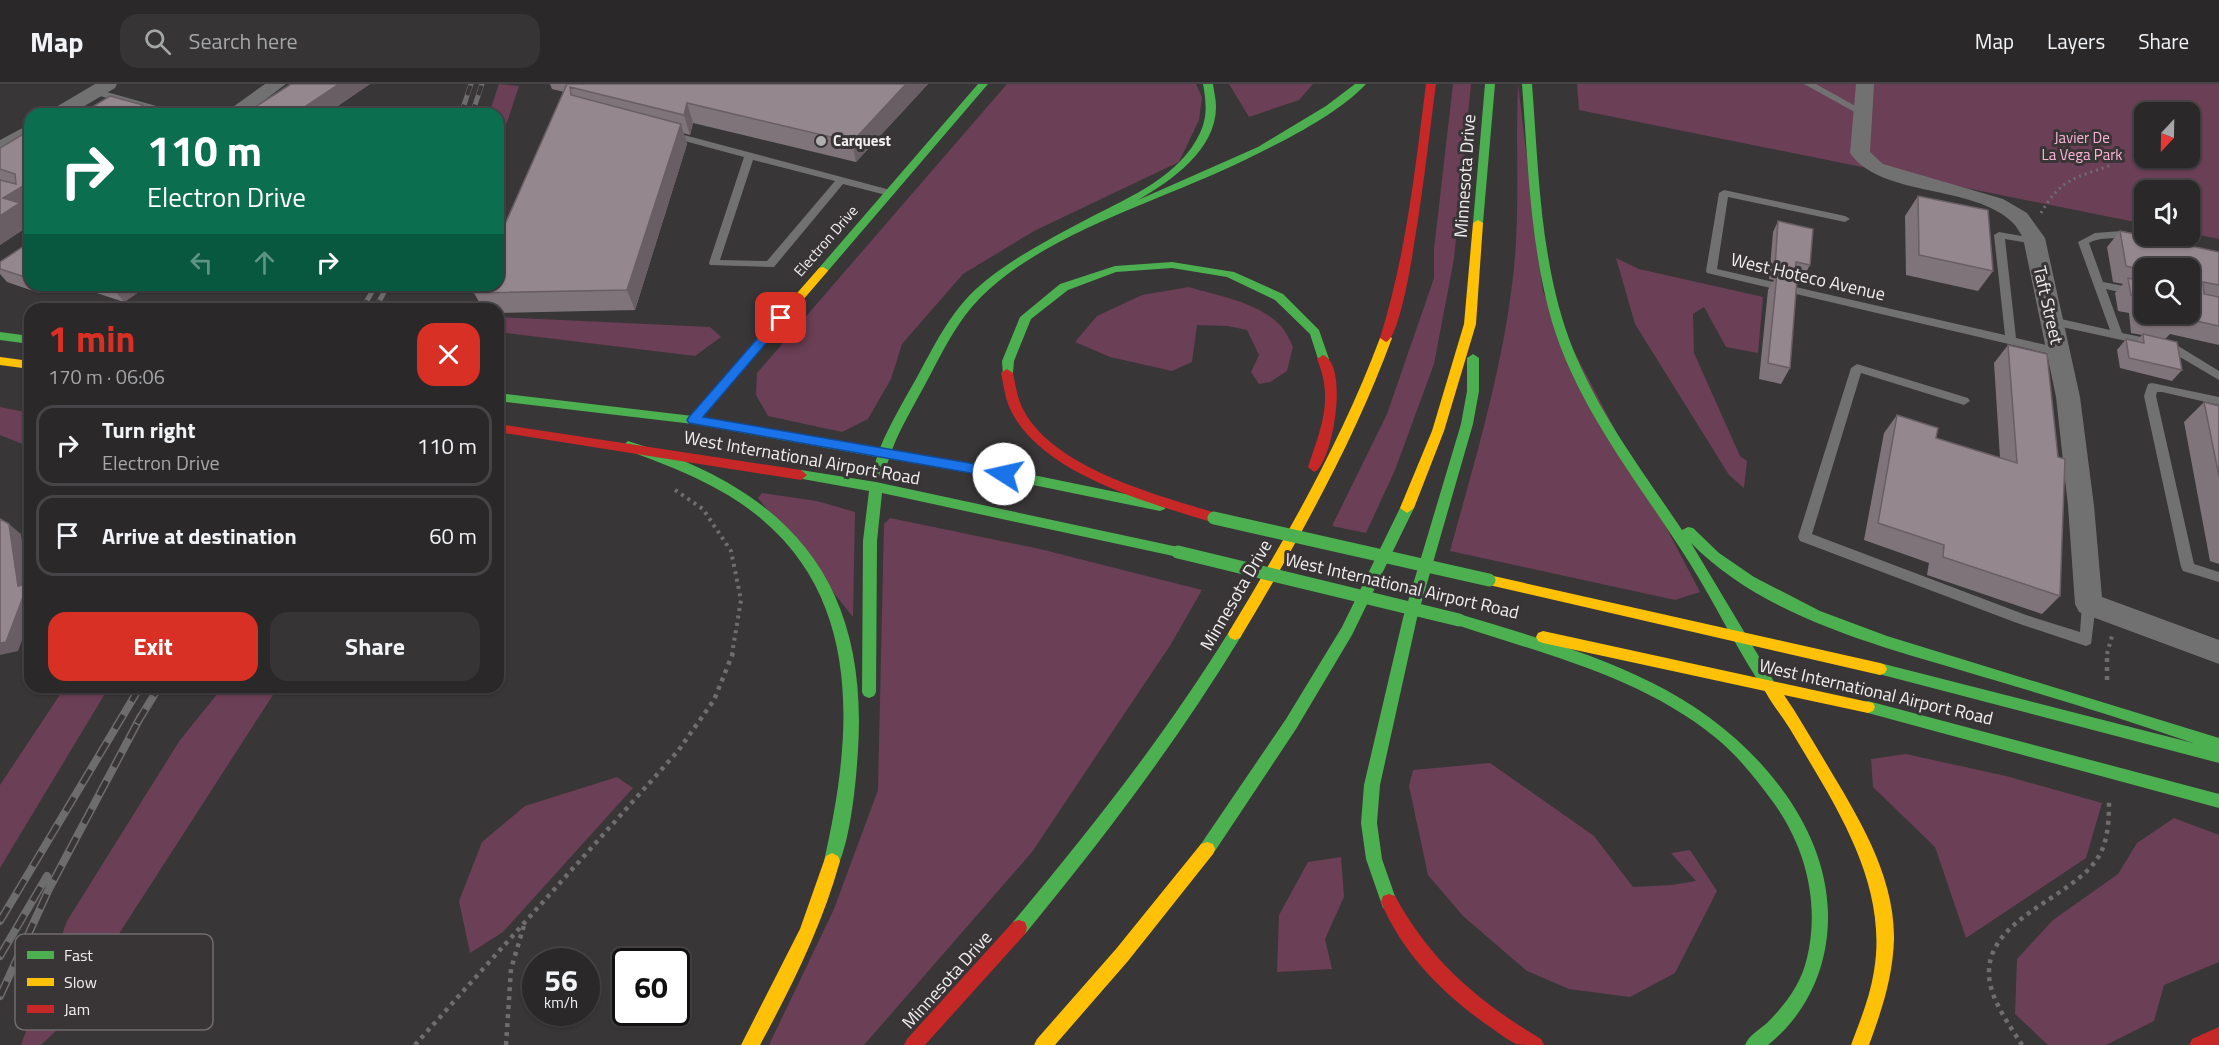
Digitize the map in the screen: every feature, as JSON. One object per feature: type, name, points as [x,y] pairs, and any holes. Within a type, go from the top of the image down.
[{"type":"main road","name":"Electron Drive","points":[[676,432],[693,420],[983,84]]},
{"type":"main road","points":[[868,701],[870,541],[876,487],[883,452],[942,341],[978,292],[1005,271],[1166,177],[1191,156],[1208,127],[1212,112],[1208,84]]},
{"type":"main road","points":[[1078,229],[1197,178],[1295,132],[1328,112],[1361,84]]},
{"type":"main road","name":"Minnesota Drive","points":[[913,1045],[958,998],[1042,900],[1163,744],[1229,645],[1298,525],[1349,428],[1388,332],[1409,240],[1431,84]]},
{"type":"main road","name":"Minnesota Drive","points":[[1043,1045],[1122,955],[1209,846],[1292,724],[1347,631],[1417,487],[1438,431],[1470,324],[1490,84]]},
{"type":"main road","points":[[1527,84],[1542,235],[1554,309],[1570,353],[1595,405],[1697,562],[1735,633],[1768,685],[1787,709],[1864,843],[1884,906],[1886,939],[1883,977],[1875,1013],[1860,1045]]},
{"type":"main road","points":[[1214,518],[1089,471],[1061,456],[1035,436],[1018,414],[1010,393],[1006,372],[1009,351],[1017,331],[1030,313],[1049,297],[1076,281],[1099,273],[1151,263],[1180,264],[1232,274],[1255,283],[1291,305],[1319,339],[1331,383],[1325,429],[1298,525]]},
{"type":"main road","points":[[1470,324],[1474,364],[1470,410],[1444,511],[1398,662],[1372,785],[1369,825],[1378,879],[1394,915],[1417,950],[1442,980],[1477,1010],[1535,1045]]},
{"type":"main road","points":[[0,336],[24,339]]},
{"type":"main road","points":[[0,361],[24,364]]},
{"type":"main road","name":"West International Airport Road","points":[[504,398],[693,420],[1026,478],[1735,633],[1967,689],[2219,756]]},
{"type":"main road","name":"West International Airport Road","points":[[504,429],[628,446],[876,487],[1178,552],[1460,620],[1768,685],[1991,738],[2219,801]]},
{"type":"main road","points":[[628,446],[662,439]]},
{"type":"main road","points":[[628,446],[666,459],[739,497],[788,536],[818,577],[842,630],[850,666],[849,768],[836,844],[826,884],[793,968],[750,1045]]},
{"type":"main road","points":[[1645,482],[1691,536],[1715,556],[1746,579],[1800,608],[1938,659],[2057,693],[2219,745]]},
{"type":"main road","points":[[1460,620],[1594,663],[1646,684],[1695,713],[1733,740],[1770,778],[1806,844],[1817,879],[1820,916],[1819,949],[1809,982],[1795,1010],[1773,1032],[1754,1045]]},
{"type":"main road","points":[[836,844],[854,808],[863,768],[866,723]]},
{"type":"main road","points":[[2198,1045],[2219,1036]]},
{"type":"street","points":[[242,108],[277,84]]},
{"type":"street","name":"Taft Street","points":[[1865,84],[1860,153],[1876,168],[1996,203],[2020,218],[2034,242],[2068,397],[2081,506],[2089,604]]},
{"type":"street","points":[[68,108],[102,88]]},
{"type":"street","points":[[0,148],[24,136]]},
{"type":"street","points":[[2089,604],[2219,652]]},
{"type":"lane","points":[[1809,84],[1863,113]]},
{"type":"lane","points":[[102,88],[156,108]]},
{"type":"lane","points":[[660,131],[890,193]]},
{"type":"lane","points":[[750,155],[714,263],[770,265],[841,180]]},
{"type":"lane","name":"West Hoteco Avenue","points":[[1845,219],[1724,193],[1712,271],[2059,352]]},
{"type":"lane","points":[[2011,341],[1999,235],[2034,242]]},
{"type":"lane","points":[[2118,336],[2083,242],[2093,235],[2134,236]]},
{"type":"lane","points":[[2098,284],[2134,292]]},
{"type":"lane","points":[[2052,321],[2171,347],[2219,376]]},
{"type":"lane","name":"Taft Street","points":[[1964,400],[1857,368],[1805,537],[2022,619],[2086,640],[2089,604]]},
{"type":"lane","points":[[2219,401],[2152,387],[2150,396],[2188,567],[2219,577]]},
{"type":"path","points":[[2040,215],[2049,199],[2065,182],[2111,165]]},
{"type":"path","points":[[415,1045],[678,751],[714,700],[735,648],[741,600],[731,551],[703,509],[669,487]]},
{"type":"path","points":[[2106,680],[2106,657],[2118,615]]},
{"type":"path","points":[[2022,1045],[1992,994],[1988,968],[1990,957],[2005,934],[2082,875],[2098,859],[2105,837],[2109,802]]},
{"type":"path","points":[[506,1045],[511,969],[526,919]]},
{"type":"green space","points":[[499,84],[519,86],[504,131],[504,108],[491,108]]},
{"type":"green space","points":[[1007,84],[1196,84],[1202,97],[1199,120],[1179,162],[1034,231],[963,274],[902,344],[891,379],[868,419],[842,432],[768,416],[756,395],[757,373]]},
{"type":"green space","points":[[1229,84],[1313,84],[1299,100],[1249,117]]},
{"type":"green space","points":[[1453,84],[1471,84],[1454,259],[1434,364],[1395,470],[1366,533],[1332,526],[1387,414],[1434,278],[1434,249]]},
{"type":"green space","points":[[1518,84],[1543,292],[1700,592],[1675,600],[1450,551],[1486,419],[1501,352],[1512,285],[1516,235]]},
{"type":"green space","name":"Javier De La Vega Park","points":[[1577,84],[2219,84],[2219,239],[2200,235],[2200,180],[2134,180],[2134,222],[1579,110]]},
{"type":"green space","points":[[1616,258],[1639,269],[1763,297],[1758,353],[1726,347],[1704,307],[1693,314],[1694,353],[1740,456],[1747,461],[1744,488],[1729,475],[1635,324]]},
{"type":"green space","points":[[1189,287],[1250,305],[1272,318],[1283,328],[1293,347],[1287,371],[1270,382],[1259,384],[1251,372],[1259,355],[1247,330],[1228,326],[1197,325],[1192,362],[1172,371],[1110,357],[1075,342],[1097,316],[1142,295]]},
{"type":"green space","points":[[504,317],[710,327],[721,337],[695,356],[504,333]]},
{"type":"green space","points":[[0,407],[24,412],[24,445],[0,435]]},
{"type":"green space","points":[[762,493],[817,501],[855,512],[853,617],[758,498]]},
{"type":"green space","points":[[890,518],[1040,549],[1202,590],[1171,644],[1032,852],[864,1045],[769,1045],[834,909],[878,790],[884,524]]},
{"type":"green space","points":[[61,693],[105,693],[0,868],[0,785]]},
{"type":"green space","points":[[218,693],[274,693],[119,934],[62,934],[67,921],[180,740]]},
{"type":"green space","points":[[1906,754],[2006,776],[2102,803],[2086,858],[1966,938],[1935,847],[1873,787],[1871,759]]},
{"type":"green space","points":[[1490,763],[1594,836],[1633,887],[1696,881],[1671,853],[1690,850],[1717,891],[1675,973],[1630,997],[1569,989],[1527,971],[1463,916],[1428,875],[1409,786],[1413,770]]},
{"type":"green space","points":[[617,777],[633,788],[503,932],[470,953],[459,901],[482,842],[525,806]]},
{"type":"green space","points":[[2174,818],[2219,835],[2219,962],[2164,985],[2154,1021],[2106,1045],[2048,1045],[2015,1014],[2017,959],[2053,920],[2118,874],[2137,843]]},
{"type":"green space","points":[[1341,857],[1344,897],[1325,939],[1332,969],[1277,972],[1279,915],[1308,862]]},
{"type":"green space","points":[[27,1030],[57,1030],[41,1045],[21,1045]]},
{"type":"building","points":[[291,84],[339,84],[303,108],[255,107]]},
{"type":"building","points":[[567,84],[906,84],[852,142],[687,103],[684,115],[570,87],[571,95],[681,124],[627,290],[474,293],[475,291],[504,291],[504,226]]},
{"type":"building","points":[[110,96],[143,105],[138,108],[90,108]]},
{"type":"building","points":[[24,134],[24,186],[3,198],[20,203],[0,216],[0,180],[16,184],[15,174],[0,169],[0,148]]},
{"type":"building","points":[[1918,196],[1988,210],[1993,271],[1919,255]]},
{"type":"building","points":[[1778,221],[1813,229],[1810,265],[1796,262],[1795,273],[1775,268]]},
{"type":"building","points":[[2120,231],[2134,234],[2134,246],[2191,246],[2219,252],[2219,285],[2203,282],[2204,294],[2219,297],[2219,326],[2200,322],[2200,258],[2134,258],[2134,268],[2126,266]]},
{"type":"building","points":[[24,246],[24,277],[0,269],[0,262]]},
{"type":"building","points":[[1777,274],[1797,279],[1790,368],[1768,363]]},
{"type":"building","points":[[2128,278],[2134,279],[2134,296],[2131,295]]},
{"type":"building","points":[[2143,334],[2177,342],[2182,370],[2129,358],[2126,339],[2144,343]]},
{"type":"building","points":[[2008,345],[2047,354],[2058,457],[2065,459],[2060,596],[1943,557],[1944,545],[1878,523],[1897,415],[1938,428],[1936,438],[2017,463]]},
{"type":"building","points":[[2204,402],[2219,406],[2219,476]]},
{"type":"building","points":[[0,519],[9,524],[18,586],[24,585],[24,595],[6,642],[0,643]]},
{"type":"railway","points":[[463,108],[471,84]]},
{"type":"railway","points":[[474,108],[482,84]]},
{"type":"railway","points":[[366,303],[372,291]]},
{"type":"railway","points":[[378,303],[385,291]]},
{"type":"railway","points":[[0,921],[136,693]]},
{"type":"railway","points":[[139,720],[155,693]]},
{"type":"railway","points":[[28,934],[49,889],[139,720]]},
{"type":"railway","points":[[137,723],[139,720]]},
{"type":"railway","points":[[0,956],[47,876]]},
{"type":"railway","points":[[0,996],[15,963]]},
{"type":"traffic: fast","points":[[823,270],[983,84]]},
{"type":"traffic: fast","points":[[1090,222],[1146,191],[1182,165],[1206,131],[1211,111],[1208,84]]},
{"type":"traffic: fast","points":[[1078,229],[1189,183],[1261,149],[1329,108],[1361,84]]},
{"type":"traffic: fast","points":[[1478,223],[1490,84]]},
{"type":"traffic: fast","points":[[1527,84],[1540,234],[1558,322],[1569,353],[1583,384],[1617,444],[1693,557],[1772,690]]},
{"type":"traffic: fast","points":[[879,471],[900,418],[945,336],[966,306],[1004,272],[1078,229]]},
{"type":"traffic: fast","points":[[1007,373],[1008,361],[1026,317],[1064,287],[1115,269],[1172,265],[1230,274],[1279,297],[1315,333],[1323,359]]},
{"type":"traffic: fast","points":[[0,336],[24,339]]},
{"type":"traffic: fast","points":[[1389,902],[1374,859],[1369,823],[1372,785],[1410,618],[1467,424],[1473,391],[1473,358]]},
{"type":"traffic: fast","points":[[504,398],[693,420],[1004,474],[1160,506]]},
{"type":"traffic: fast","points":[[628,446],[666,460],[723,486],[757,508],[773,521],[805,555],[828,594],[842,636],[850,680],[852,726],[849,772],[832,861]]},
{"type":"traffic: fast","points":[[801,475],[876,487],[1178,552]]},
{"type":"traffic: fast","points":[[869,692],[870,541],[876,487]]},
{"type":"traffic: fast","points":[[1207,849],[1291,724],[1347,631],[1407,508]]},
{"type":"traffic: fast","points":[[1214,518],[1489,580]]},
{"type":"traffic: fast","points":[[1688,532],[1714,557],[1749,581],[1815,615],[1886,641],[2107,708],[2219,745]]},
{"type":"traffic: fast","points":[[1178,552],[1459,620]]},
{"type":"traffic: fast","points":[[1459,620],[1598,665],[1642,684],[1683,706],[1722,734],[1756,767],[1786,807],[1806,846],[1815,874],[1820,903],[1819,938],[1816,957],[1804,990],[1783,1019],[1754,1045]]},
{"type":"traffic: fast","points":[[1019,928],[1133,786],[1186,711],[1235,634]]},
{"type":"traffic: fast","points":[[1880,669],[2219,756]]},
{"type":"traffic: fast","points":[[1868,707],[2219,801]]},
{"type":"traffic: slow","points":[[1407,508],[1438,431],[1470,324],[1478,223]]},
{"type":"traffic: slow","points":[[693,420],[823,270]]},
{"type":"traffic: slow","points":[[1235,634],[1278,563],[1337,453],[1372,377],[1386,338]]},
{"type":"traffic: slow","points":[[0,361],[24,364]]},
{"type":"traffic: slow","points":[[1489,580],[1880,669]]},
{"type":"traffic: slow","points":[[1543,637],[1868,707]]},
{"type":"traffic: slow","points":[[1772,690],[1793,721],[1862,843],[1882,906],[1885,937],[1883,970],[1875,1006],[1860,1045]]},
{"type":"traffic: slow","points":[[1043,1045],[1122,955],[1207,849]]},
{"type":"traffic: slow","points":[[750,1045],[807,933],[817,910],[832,861]]},
{"type":"traffic: jam","points":[[1386,338],[1409,244],[1431,84]]},
{"type":"traffic: jam","points":[[1314,467],[1332,403],[1331,382],[1323,359]]},
{"type":"traffic: jam","points":[[1007,373],[1015,405],[1032,431],[1056,453],[1118,486],[1214,518]]},
{"type":"traffic: jam","points":[[504,429],[801,475]]},
{"type":"traffic: jam","points":[[1389,902],[1417,947],[1451,984],[1491,1017],[1535,1045]]},
{"type":"traffic: jam","points":[[913,1045],[1019,928]]},
{"type":"traffic: jam","points":[[2198,1045],[2219,1036]]},
{"type":"place","name":"Carquest","points":[[821,141]]},
{"type":"route","points":[[781,318],[693,420],[1004,474]]}]
